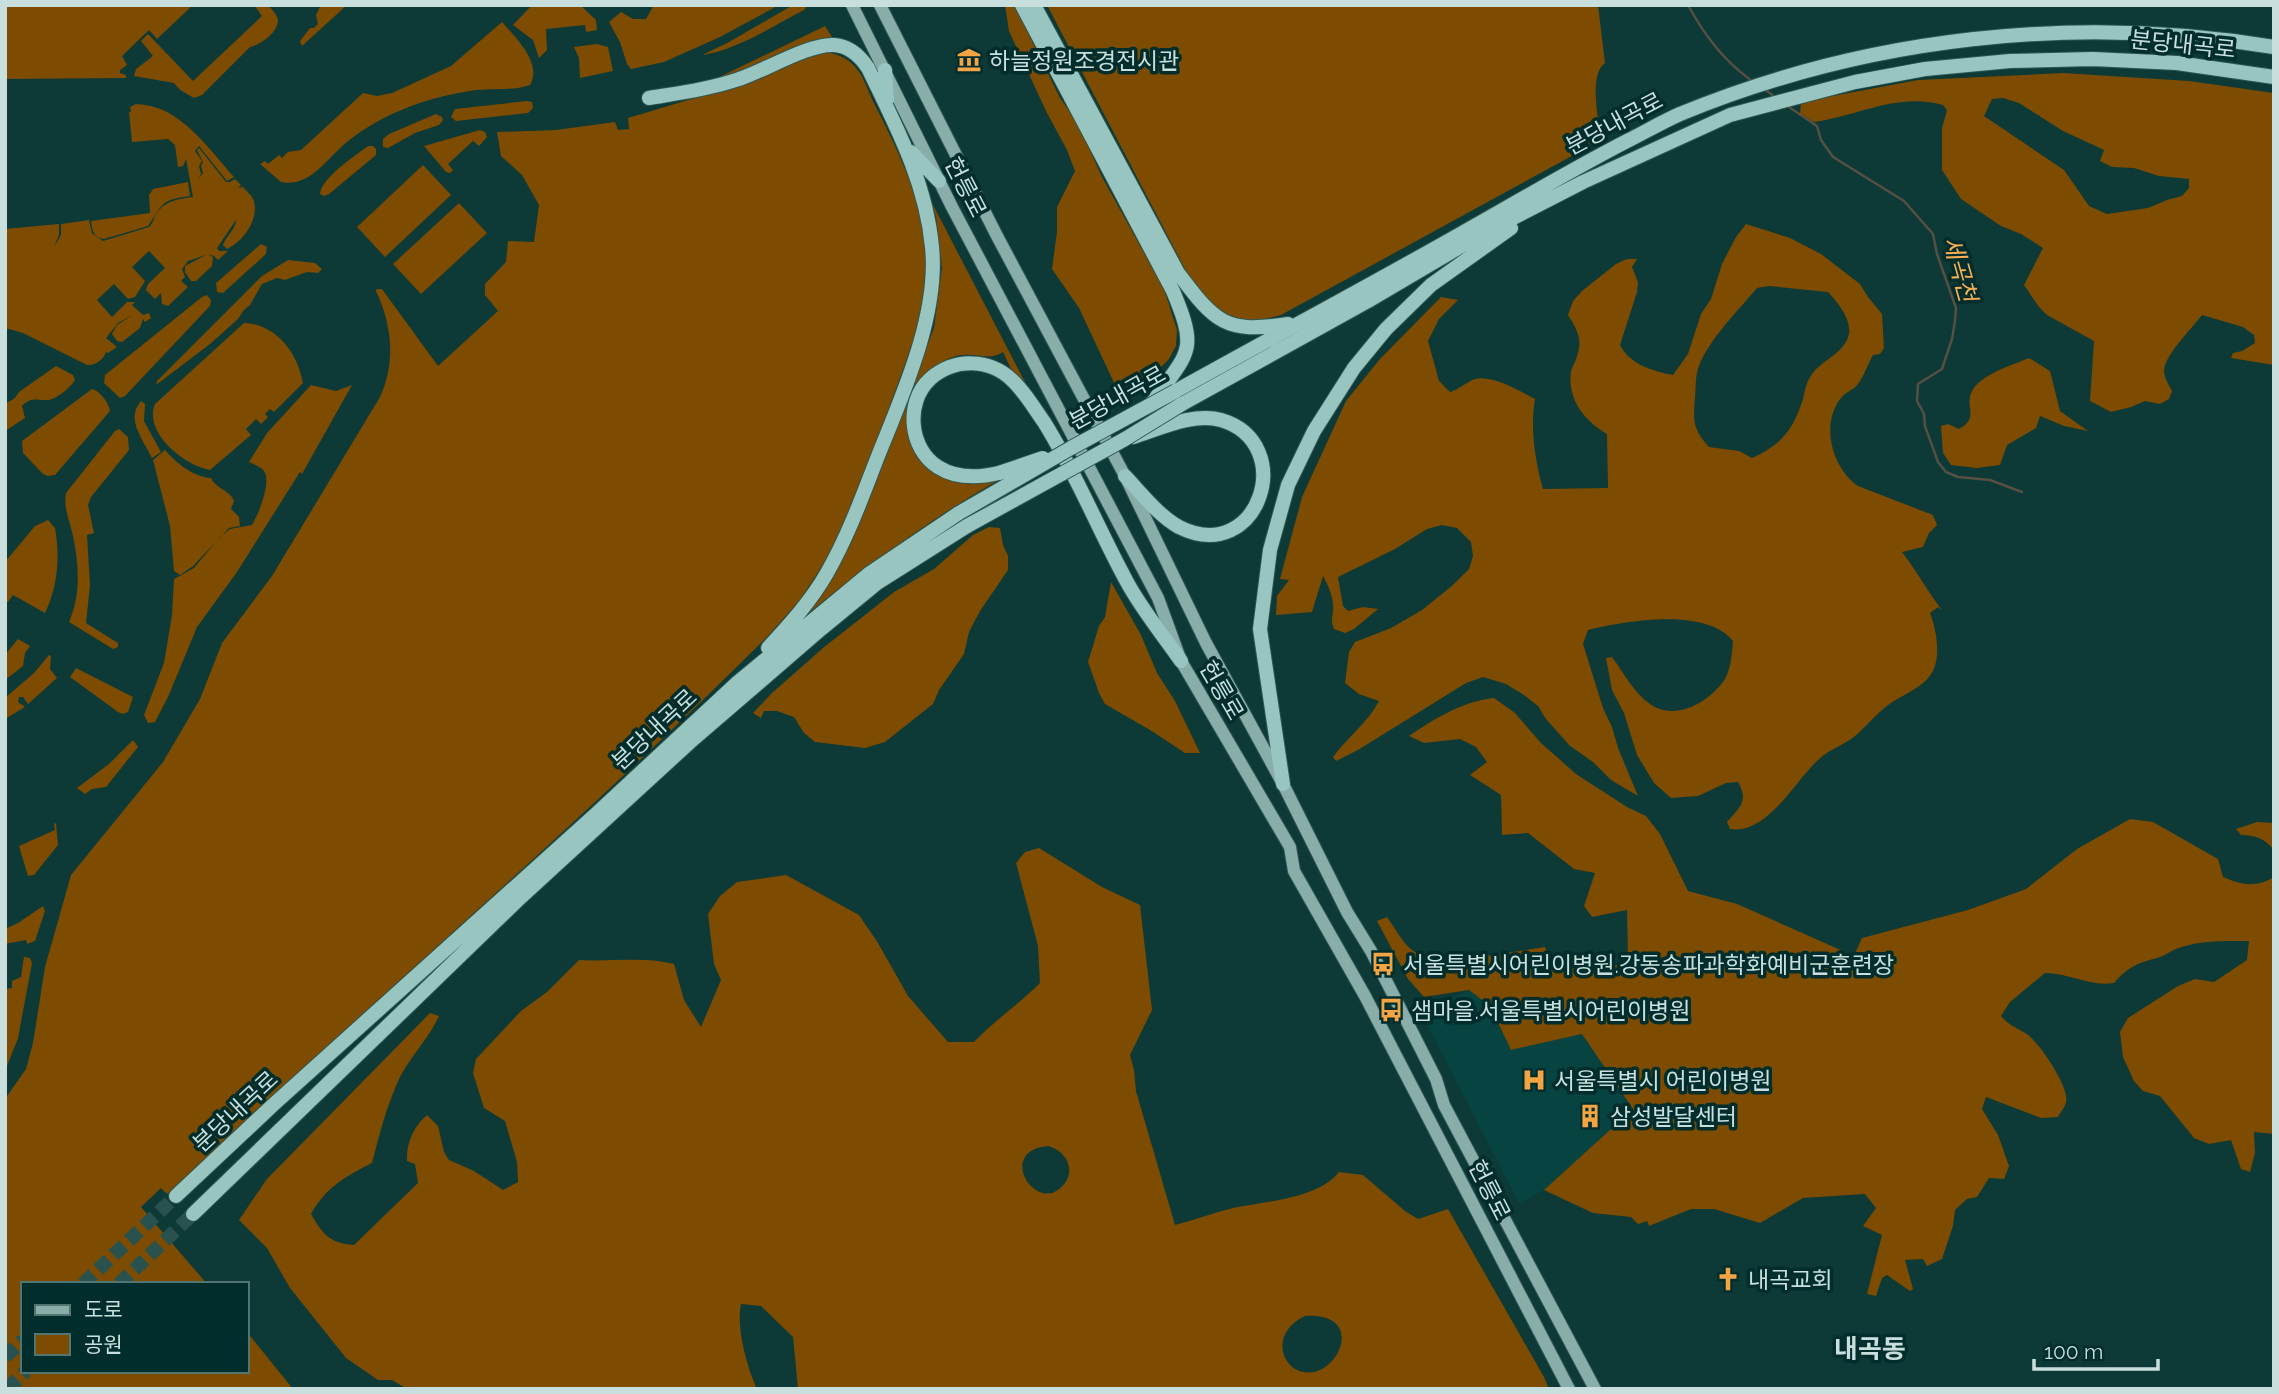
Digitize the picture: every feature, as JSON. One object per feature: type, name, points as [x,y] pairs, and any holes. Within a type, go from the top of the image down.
[{"type":"highway","points":[[1022,5],[1178,273],[1204,307],[1229,326],[1251,328],[1296,323]]},
{"type":"highway","points":[[1034,5],[1187,323],[1188,343],[1176,391]]},
{"type":"highway","name":"분당내곡로","points":[[193,1214],[521,897],[699,734],[877,583],[967,526],[1125,439],[1176,391],[1296,323],[1415,260],[1610,149],[1677,116],[1759,85],[1822,66],[1909,48],[1992,36],[2087,31],[2194,36],[2274,47]]},
{"type":"highway","points":[[649,98],[720,85],[819,46],[837,45],[852,51],[862,59],[920,181],[933,250],[932,284],[926,321],[872,474],[828,572],[804,608],[737,683]]},
{"type":"highway","name":"분당내곡로","points":[[176,1196],[737,683],[870,573],[1064,446],[1368,301],[1480,235],[1583,183],[1730,115],[1855,82],[1925,69],[2010,61],[2093,59],[2177,63],[2274,77]]},
{"type":"highway","points":[[885,70],[887,108]]},
{"type":"highway","points":[[905,146],[939,181]]},
{"type":"highway","points":[[1283,784],[1260,629],[1270,551],[1288,485],[1314,431],[1354,368],[1387,329],[1431,285],[1487,244],[1583,183]]},
{"type":"highway","points":[[1064,446],[990,476],[970,477],[949,473],[930,461],[917,440],[913,422],[920,390],[936,375],[957,365],[975,364],[993,368],[1006,375],[1020,389],[1064,446],[1128,585],[1181,661]]},
{"type":"highway","points":[[1125,439],[1189,420],[1222,420],[1246,434],[1260,453],[1264,478],[1259,504],[1247,522],[1223,534],[1196,534],[1177,526],[1125,476]]},
{"type":"main road","name":"헌릉로","points":[[852,5],[939,181],[1158,598],[1181,661],[1290,847],[1294,871],[1365,996],[1569,1389]]},
{"type":"main road","name":"헌릉로","points":[[880,5],[997,236],[1125,476],[1206,643],[1283,784],[1328,876],[1371,951],[1436,1079],[1444,1105],[1595,1389]]},
{"type":"shaded area","name":"서울특별시 어린이병원","points":[[1469,990],[1490,1006],[1511,1050],[1582,1034],[1633,1109],[1544,1190],[1519,1204],[1420,1011]]},
{"type":"green space","points":[[5,5],[193,5],[157,39],[149,30],[122,56],[127,65],[120,73],[126,75],[126,78],[5,79]]},
{"type":"green space","points":[[254,5],[268,5],[273,10],[278,20],[275,29],[259,44],[250,47],[202,95],[194,98],[174,83],[134,76],[136,69],[153,56],[141,41],[148,34],[193,81],[262,16]]},
{"type":"green space","points":[[321,5],[347,5],[302,46],[300,41],[310,28],[318,24],[316,15]]},
{"type":"green space","points":[[532,5],[580,5],[596,20],[597,30],[586,32],[585,25],[546,29],[547,50],[539,58],[533,40],[513,25]]},
{"type":"green space","points":[[654,5],[779,5],[720,37],[664,62],[631,69],[609,22],[621,12],[633,19],[646,19]]},
{"type":"green space","points":[[793,5],[808,5],[804,10],[741,43],[702,55],[729,42]]},
{"type":"green space","points":[[1005,5],[1014,5],[1060,98],[1077,122],[1102,177],[1164,289],[1177,330],[1176,346],[1169,359],[1152,376],[1121,392],[1116,387],[1079,308],[1052,269],[1057,207],[1075,171],[1009,31]]},
{"type":"green space","points":[[1047,5],[1598,5],[1605,63],[1597,77],[1596,88],[1601,140],[1281,315],[1243,320],[1227,315],[1197,292]]},
{"type":"green space","points":[[502,22],[530,59],[533,77],[530,85],[458,93],[408,107],[361,131],[301,181],[281,182],[260,164],[265,161],[268,164],[279,155],[282,158],[288,152],[301,150],[363,93],[377,96],[392,93],[451,66]]},
{"type":"green space","points":[[825,26],[834,40],[753,71],[709,82]]},
{"type":"green space","points":[[597,44],[608,47],[613,71],[580,78],[579,58],[574,47]]},
{"type":"green space","points":[[817,52],[833,53],[852,64],[864,80],[899,154],[923,229],[925,271],[914,339],[849,519],[823,565],[799,601],[768,636],[621,778],[167,1194],[161,1188],[141,1207],[205,1282],[21,1282],[21,1373],[248,1373],[248,1333],[293,1389],[5,1389],[5,1099],[26,1069],[33,1043],[45,967],[71,875],[163,762],[200,699],[222,643],[272,576],[380,397],[388,370],[390,344],[386,317],[377,289],[382,289],[438,366],[498,311],[485,295],[485,284],[506,262],[508,241],[534,242],[539,205],[522,175],[501,156],[497,132],[556,130],[615,122],[618,130],[629,129],[628,118],[745,83]]},
{"type":"green space","points":[[2063,73],[2189,81],[2274,93],[2274,365],[2231,358],[2233,353],[2255,343],[2254,335],[2243,327],[2202,315],[2165,365],[2165,376],[2172,391],[2169,399],[2160,404],[2145,401],[2111,412],[2090,401],[2094,341],[2047,315],[2024,285],[2043,248],[2021,234],[2001,226],[1961,199],[1942,170],[1942,128],[1947,110],[1943,105],[1910,101],[1894,103],[1814,122],[1800,114],[1801,102],[1918,80]],"holes":[[[2003,98],[2019,103],[2063,131],[2104,150],[2100,161],[2112,167],[2134,168],[2159,176],[2189,179],[2189,188],[2182,196],[2148,208],[2107,214],[2089,206],[2064,170],[1984,116],[1992,99]]]},
{"type":"green space","points":[[532,102],[533,108],[528,113],[456,121],[451,117],[455,109]]},
{"type":"green space","points":[[136,104],[152,106],[166,112],[203,141],[234,177],[227,181],[199,146],[195,151],[202,161],[198,179],[203,173],[203,162],[197,150],[199,148],[226,182],[235,179],[241,185],[238,188],[243,187],[251,195],[255,208],[254,216],[244,236],[227,249],[223,245],[236,220],[217,248],[219,251],[228,251],[218,260],[214,256],[207,254],[213,257],[212,266],[196,281],[191,281],[185,272],[185,266],[206,255],[188,261],[182,269],[185,277],[181,281],[188,287],[168,306],[162,304],[161,293],[155,299],[146,290],[148,284],[165,268],[149,251],[132,267],[145,281],[135,297],[128,299],[114,284],[97,300],[112,317],[127,302],[135,302],[132,305],[143,315],[149,313],[151,318],[145,322],[143,319],[140,328],[122,342],[117,341],[112,334],[117,325],[133,315],[118,323],[106,338],[117,347],[106,352],[96,363],[87,365],[23,333],[5,328],[5,229],[59,224],[59,235],[54,247],[61,235],[61,224],[89,220],[92,233],[103,241],[149,227],[164,205],[193,197],[186,159],[183,166],[178,167],[175,145],[168,139],[132,142],[129,112],[130,107]]},
{"type":"green space","points":[[436,114],[443,120],[439,125],[415,133],[388,148],[383,147],[383,139],[389,134]]},
{"type":"green space","points":[[480,130],[485,132],[487,137],[479,146],[473,141],[448,164],[453,170],[450,173],[446,172],[424,146]]},
{"type":"green space","points":[[368,146],[376,149],[376,155],[329,194],[320,194],[332,174]]},
{"type":"green space","points":[[423,165],[451,195],[385,257],[357,227]]},
{"type":"green space","points":[[188,182],[190,196],[168,201],[160,207],[148,226],[104,239],[94,233],[91,221],[150,213],[149,195],[153,189]]},
{"type":"green space","points":[[931,201],[1027,386],[1011,369],[1003,352],[992,356],[961,355],[942,362],[935,368],[910,401],[932,471],[950,479],[967,482],[1004,477],[901,542],[804,617],[840,564],[852,541],[934,328],[942,268],[936,217]]},
{"type":"green space","points":[[459,203],[487,233],[421,294],[393,264]]},
{"type":"green space","points":[[1746,224],[1790,238],[1821,254],[1860,284],[1882,314],[1884,348],[1880,354],[1873,355],[1858,384],[1843,396],[1831,420],[1830,433],[1841,468],[1858,486],[1933,515],[1937,525],[1929,533],[1923,547],[1902,552],[1942,610],[1938,607],[1930,613],[1937,650],[1935,665],[1929,677],[1878,713],[1851,739],[1823,756],[1768,816],[1743,829],[1730,829],[1727,822],[1742,804],[1743,794],[1738,782],[1726,783],[1698,796],[1671,798],[1654,783],[1637,755],[1624,713],[1612,690],[1606,658],[1612,657],[1639,694],[1660,709],[1681,710],[1710,695],[1727,675],[1733,641],[1720,630],[1685,620],[1623,623],[1588,630],[1583,644],[1603,708],[1638,796],[1611,780],[1593,762],[1570,746],[1538,706],[1524,695],[1506,684],[1483,677],[1466,683],[1336,761],[1333,757],[1379,701],[1359,694],[1345,683],[1349,652],[1355,642],[1391,628],[1422,610],[1469,569],[1473,556],[1471,542],[1457,528],[1442,525],[1427,529],[1395,549],[1338,577],[1343,606],[1348,611],[1363,607],[1378,609],[1354,629],[1345,633],[1334,629],[1332,597],[1323,576],[1312,612],[1276,615],[1277,596],[1289,580],[1280,579],[1302,497],[1346,401],[1380,359],[1441,297],[1458,300],[1439,319],[1428,341],[1439,381],[1450,392],[1475,379],[1490,379],[1535,399],[1534,444],[1543,489],[1608,488],[1607,434],[1592,423],[1579,408],[1570,382],[1579,345],[1576,330],[1568,315],[1573,301],[1616,264],[1627,259],[1637,259],[1632,267],[1638,282],[1637,292],[1620,345],[1636,362],[1673,375],[1688,354],[1701,314],[1711,299],[1722,264]],"holes":[[[1769,286],[1828,292],[1846,317],[1849,328],[1847,341],[1810,377],[1799,410],[1785,435],[1752,458],[1739,451],[1709,447],[1695,425],[1696,382],[1699,366],[1717,335],[1757,288]]]},
{"type":"green space","points":[[261,244],[267,247],[266,254],[223,293],[217,292],[216,283]]},
{"type":"green space","points":[[288,260],[315,263],[322,269],[318,273],[307,272],[262,284],[238,319],[156,385],[262,276]]},
{"type":"green space","points":[[207,295],[211,300],[210,306],[125,396],[120,398],[104,383],[105,375]]},
{"type":"green space","points":[[244,323],[266,329],[284,342],[296,362],[303,383],[274,412],[270,409],[265,414],[268,417],[261,424],[256,419],[246,429],[251,435],[210,470],[178,455],[161,437],[153,415],[155,404]]},
{"type":"green space","points":[[2029,358],[2050,371],[2060,411],[2088,431],[2064,426],[2040,416],[2036,428],[2007,445],[2000,465],[1977,468],[1951,465],[1943,453],[1941,426],[1948,424],[1959,429],[1965,425],[1970,416],[1970,396],[1976,385],[1998,371]]},
{"type":"green space","points":[[56,366],[73,375],[73,383],[52,399],[26,403],[22,406],[25,418],[5,431],[5,404]]},
{"type":"green space","points":[[311,385],[336,391],[352,385],[302,474],[300,472],[237,572],[197,627],[168,697],[155,722],[148,723],[144,715],[164,663],[172,615],[174,579],[194,568],[230,529],[252,525],[261,506],[266,476],[264,471],[249,462],[267,433]]},
{"type":"green space","points":[[92,389],[104,398],[110,411],[55,475],[43,474],[23,453],[22,441]]},
{"type":"green space","points":[[141,401],[145,404],[144,421],[161,452],[152,458],[135,422]]},
{"type":"green space","points":[[119,429],[128,437],[129,450],[91,497],[88,505],[94,533],[87,535],[90,585],[86,623],[118,643],[118,647],[113,649],[69,622],[76,601],[78,569],[65,499],[66,493]]},
{"type":"green space","points":[[165,450],[174,460],[198,475],[211,478],[229,494],[234,501],[231,509],[239,517],[240,526],[229,528],[193,566],[180,575],[174,571],[170,526],[153,460]]},
{"type":"green space","points":[[48,520],[55,528],[57,560],[53,593],[45,613],[13,595],[8,602],[5,601],[5,562],[35,526]]},
{"type":"green space","points":[[989,527],[1000,528],[1008,556],[1008,570],[980,611],[969,632],[964,654],[939,690],[933,704],[885,742],[865,748],[815,742],[804,733],[794,717],[777,711],[764,711],[761,718],[753,713],[823,648],[894,592],[934,569],[973,535]]},
{"type":"green space","points":[[1111,582],[1141,635],[1157,673],[1175,701],[1200,753],[1185,753],[1105,704],[1099,693],[1088,662],[1099,626],[1105,617]]},
{"type":"green space","points":[[18,639],[30,646],[25,653],[23,666],[5,680],[5,655]]},
{"type":"green space","points":[[49,655],[50,669],[57,678],[28,704],[23,697],[19,697],[18,702],[25,707],[5,719],[5,698],[34,673]]},
{"type":"green space","points":[[76,668],[133,697],[128,712],[118,712],[70,677]]},
{"type":"green space","points":[[1494,698],[1515,713],[1541,743],[1576,774],[1646,816],[1660,834],[1688,891],[1737,904],[1854,956],[1862,938],[1968,910],[2026,889],[2077,849],[2130,819],[2153,822],[2218,859],[2223,877],[2249,884],[2261,883],[2274,877],[2274,1134],[2254,1132],[2255,1153],[2250,1172],[2241,1169],[2231,1140],[2209,1144],[2194,1138],[2160,1096],[2143,1091],[2134,1081],[2123,1057],[2120,1032],[2128,1018],[2178,986],[2195,979],[2214,982],[2247,960],[2249,941],[2207,942],[2179,948],[2138,964],[2114,983],[2097,983],[2045,973],[2010,1002],[2001,1016],[2010,1025],[2028,1035],[2046,1056],[2063,1087],[2065,1104],[2058,1117],[2041,1118],[1986,1097],[1982,1109],[1998,1135],[2009,1166],[2004,1179],[1989,1178],[1977,1197],[1967,1199],[1955,1210],[1953,1226],[1942,1259],[1927,1266],[1923,1259],[1905,1260],[1913,1289],[1910,1291],[1887,1275],[1882,1278],[1876,1296],[1867,1294],[1882,1235],[1863,1226],[1876,1208],[1865,1194],[1803,1198],[1760,1223],[1714,1209],[1691,1209],[1649,1226],[1647,1221],[1638,1224],[1631,1217],[1593,1213],[1544,1190],[1633,1109],[1582,1034],[1511,1050],[1490,1006],[1469,990],[1424,997],[1408,979],[1377,921],[1387,917],[1416,953],[1447,962],[1545,947],[1553,968],[1611,968],[1628,958],[1627,910],[1592,917],[1584,906],[1595,873],[1574,869],[1528,833],[1502,835],[1501,795],[1470,775],[1487,762],[1476,747],[1460,739],[1424,743],[1409,736],[1460,707]]},
{"type":"green space","points":[[132,741],[138,747],[106,787],[92,789],[85,794],[77,788],[109,764]]},
{"type":"green space","points":[[2257,822],[2274,823],[2274,851],[2263,840],[2241,835],[2236,829]]},
{"type":"green space","points":[[56,823],[58,845],[34,875],[28,876],[19,846],[55,830]]},
{"type":"green space","points":[[1039,848],[1102,887],[1140,905],[1152,1010],[1130,1055],[1136,1091],[1175,1225],[1233,1208],[1305,1193],[1330,1181],[1339,1172],[1363,1175],[1418,1219],[1448,1209],[1549,1389],[798,1389],[793,1337],[761,1306],[741,1304],[743,1347],[757,1389],[407,1389],[392,1380],[378,1380],[346,1358],[290,1288],[267,1248],[239,1220],[267,1179],[430,1013],[439,1016],[401,1075],[388,1107],[372,1163],[337,1183],[323,1196],[311,1214],[328,1237],[354,1245],[418,1183],[415,1164],[407,1161],[408,1148],[415,1130],[427,1115],[438,1126],[444,1152],[449,1160],[474,1171],[503,1190],[518,1182],[517,1162],[505,1121],[484,1108],[473,1073],[476,1059],[521,1011],[547,992],[579,960],[639,960],[674,964],[684,1000],[701,1027],[721,980],[714,964],[708,914],[720,896],[737,882],[786,875],[859,915],[908,996],[948,1042],[974,1042],[1040,983],[1038,946],[1016,863],[1025,852]],"holes":[[[1048,1146],[1063,1155],[1069,1165],[1069,1171],[1065,1183],[1054,1192],[1043,1193],[1026,1180],[1024,1159],[1032,1151]],[[1305,1316],[1326,1318],[1338,1326],[1342,1337],[1339,1350],[1331,1362],[1320,1370],[1306,1372],[1292,1367],[1283,1353],[1286,1332]]]},
{"type":"green space","points":[[43,906],[45,911],[35,941],[27,944],[26,940],[5,944],[5,929]]},
{"type":"green space","points":[[24,957],[30,958],[32,963],[18,1038],[5,1071],[5,989],[12,988],[12,981],[21,977]]},
{"type":"waterway","name":"세곡천","points":[[1688,5],[1716,47],[1732,65],[1752,81]]},
{"type":"waterway","name":"세곡천","points":[[1763,88],[1775,97]]},
{"type":"waterway","name":"세곡천","points":[[1786,105],[1817,126],[1821,140],[1833,157],[1904,201],[1933,234],[1937,254],[1956,308],[1952,339],[1942,369],[1918,384],[1917,401],[1924,414],[1925,426],[1938,462],[1946,472],[1958,477],[1990,480],[2022,492]]},
{"type":"tunnel","points":[[85,1282],[176,1196]]},
{"type":"tunnel","points":[[121,1282],[193,1214]]},
{"type":"tunnel","points":[[5,1357],[21,1342]]},
{"type":"tunnel","points":[[7,1389],[24,1373]]},
{"type":"place","name":"하늘정원조경전시관","points":[[969,60]]},
{"type":"place","name":"서울특별시어린이병원.강동송파과학화예비군훈련장","points":[[1383,964]]},
{"type":"place","name":"샘마을.서울특별시어린이병원","points":[[1391,1010]]},
{"type":"place","name":"서울특별시 어린이병원","points":[[1534,1080]]},
{"type":"place","name":"삼성발달센터","points":[[1590,1116]]},
{"type":"place","name":"내곡교회","points":[[1728,1279]]},
{"type":"district","name":"내곡동","points":[[1870,1349]]}]
